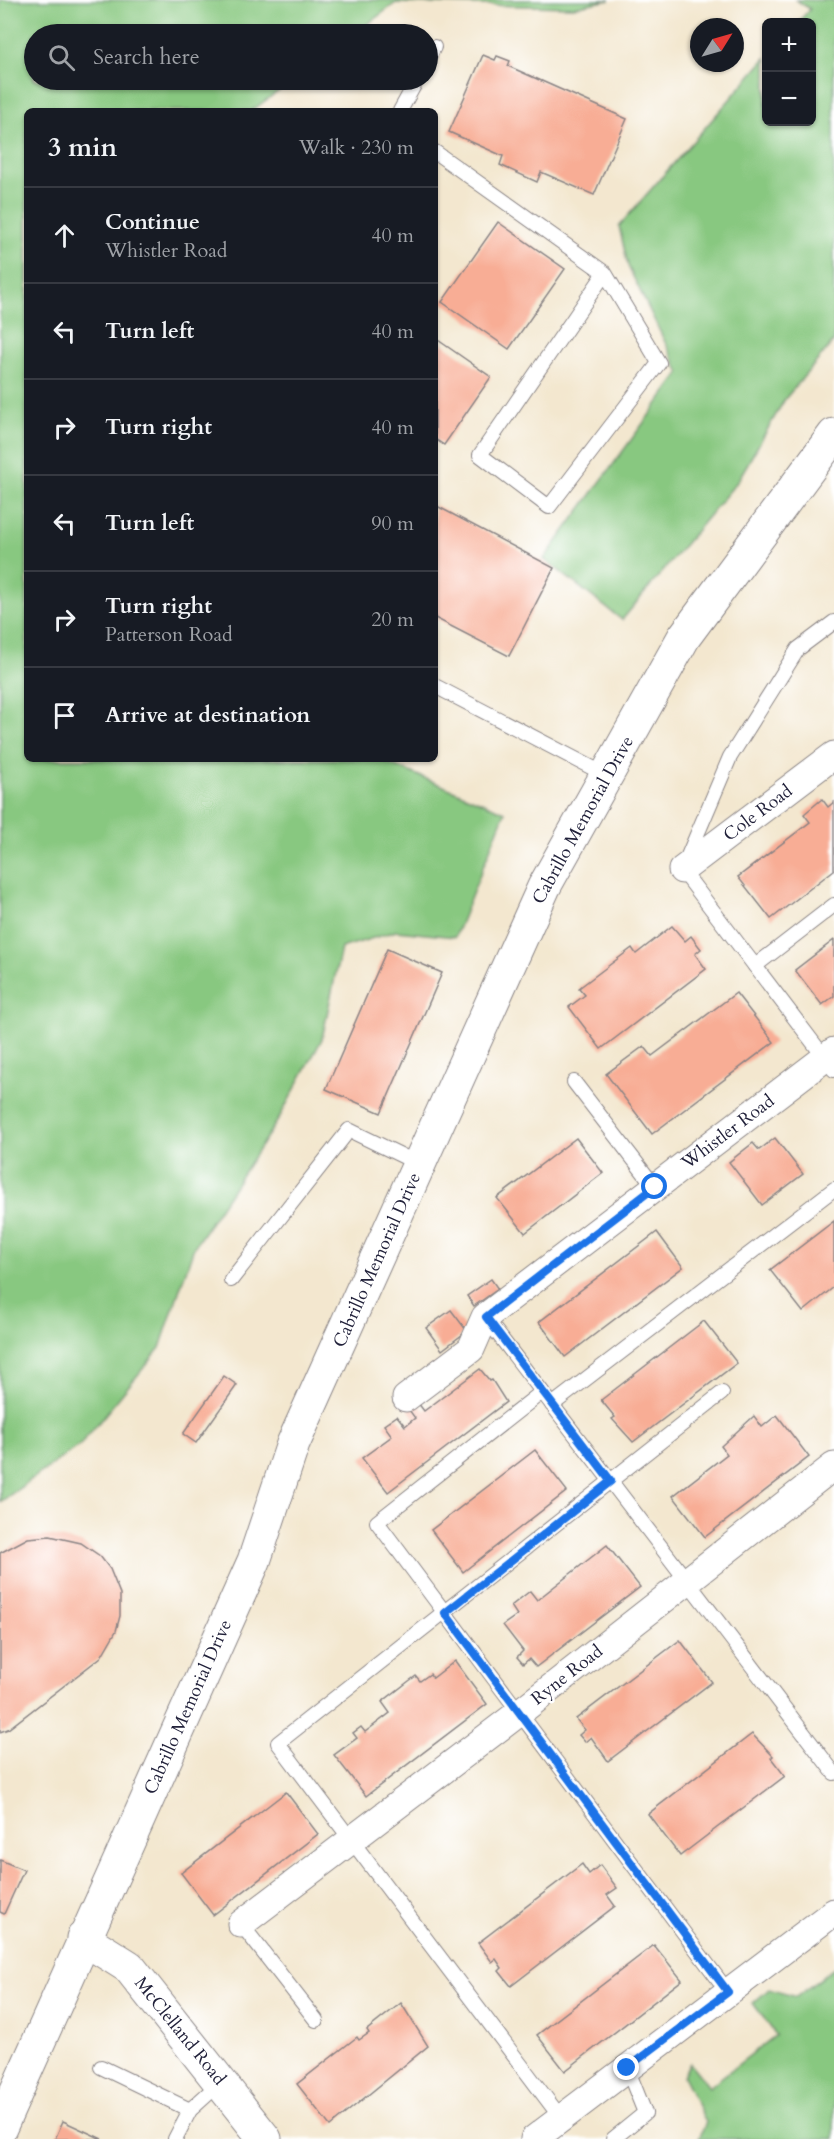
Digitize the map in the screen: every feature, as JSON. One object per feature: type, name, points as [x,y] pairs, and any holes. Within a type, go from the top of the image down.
[{"type":"main road","name":"Cabrillo Memorial Drive","points":[[0,2128],[83,1938],[254,1561],[293,1444],[544,887],[684,637],[834,435]]},
{"type":"main road","name":"McClelland Road","points":[[83,1938],[129,1967],[264,2139]]},
{"type":"street","name":"Cole Road","points":[[682,870],[834,755]]},
{"type":"street","name":"Whistler Road","points":[[406,1398],[471,1349],[486,1317],[655,1187],[831,1060]]},
{"type":"street","name":"Ryne Road","points":[[241,1924],[520,1712],[834,1466]]},
{"type":"street","points":[[534,2139],[834,1912]]},
{"type":"lane","points":[[402,108],[412,90]]},
{"type":"lane","points":[[438,154],[605,273],[659,363],[549,507],[480,455],[605,273]]},
{"type":"lane","points":[[831,1060],[682,870],[729,758],[798,649],[834,622]]},
{"type":"lane","points":[[438,688],[608,776]]},
{"type":"lane","points":[[755,966],[834,905]]},
{"type":"lane","points":[[574,1082],[655,1187]]},
{"type":"lane","points":[[231,1280],[349,1130],[420,1165]]},
{"type":"lane","points":[[552,1405],[834,1189]]},
{"type":"lane","points":[[486,1317],[834,1773]]},
{"type":"lane","points":[[542,1392],[376,1522],[728,1992]]},
{"type":"lane","points":[[561,2118],[278,1743],[722,1393]]},
{"type":"lane","points":[[241,1924],[316,2020]]},
{"type":"lane","points":[[100,2067],[190,2110]]},
{"type":"lane","points":[[613,2139],[645,2113],[627,2068]]},
{"type":"lane","points":[[175,2139],[190,2110],[221,2082]]},
{"type":"green space","points":[[0,0],[610,0],[573,7],[396,3],[368,24],[24,24],[24,90],[280,90],[255,108],[24,108],[24,762],[386,762],[505,812],[455,937],[396,931],[341,948],[322,1039],[278,1120],[194,1247],[160,1348],[81,1444],[0,1502]]},
{"type":"green space","points":[[796,0],[834,0],[834,341],[785,399],[737,482],[622,620],[544,559],[680,373],[628,266],[619,226],[762,63],[762,126],[816,126],[816,18],[802,18],[810,9]]},
{"type":"green space","points":[[834,1968],[834,2139],[699,2139],[706,2122],[683,2076],[690,2063],[709,2087],[776,2035],[753,2003],[769,1989],[796,1997]]},
{"type":"building","points":[[483,55],[495,60],[497,56],[510,61],[508,66],[627,119],[594,195],[541,172],[537,182],[500,165],[503,156],[449,132]]},
{"type":"building","points":[[498,222],[565,269],[509,349],[442,302]]},
{"type":"building","points":[[438,340],[491,377],[444,445],[438,441]]},
{"type":"building","points":[[438,507],[554,568],[509,656],[438,620]]},
{"type":"building","points":[[822,799],[828,807],[834,802],[834,870],[771,919],[738,877],[810,822],[804,814]]},
{"type":"building","points":[[672,926],[685,941],[691,936],[701,949],[695,954],[706,969],[601,1049],[569,1007],[585,995],[579,988],[632,948],[636,954]]},
{"type":"building","points":[[834,940],[834,996],[822,1005],[795,970]]},
{"type":"building","points":[[387,949],[442,973],[381,1113],[326,1089]]},
{"type":"building","points":[[736,993],[774,1042],[652,1134],[606,1074],[644,1046],[652,1056]]},
{"type":"building","points":[[576,1138],[603,1173],[525,1233],[497,1198]]},
{"type":"building","points":[[775,1138],[803,1174],[762,1205],[729,1162],[753,1143],[759,1150]]},
{"type":"building","points":[[834,1221],[834,1287],[803,1312],[770,1270]]},
{"type":"building","points":[[657,1232],[683,1267],[565,1357],[539,1322]]},
{"type":"building","points":[[491,1279],[498,1289],[474,1306],[467,1296]]},
{"type":"building","points":[[451,1310],[467,1331],[442,1350],[426,1328]]},
{"type":"building","points":[[704,1321],[737,1363],[633,1442],[612,1419],[615,1417],[601,1400]]},
{"type":"building","points":[[480,1369],[490,1381],[492,1380],[506,1402],[388,1492],[362,1458],[392,1436],[384,1425],[397,1416],[405,1426],[415,1418],[409,1410],[418,1403],[424,1411]]},
{"type":"building","points":[[224,1376],[237,1385],[196,1443],[183,1434]]},
{"type":"building","points":[[777,1415],[809,1457],[705,1537],[673,1496],[727,1454],[721,1446],[754,1416],[762,1427]]},
{"type":"building","points":[[535,1450],[567,1491],[463,1572],[431,1530]]},
{"type":"building","points":[[50,1536],[81,1543],[100,1556],[110,1569],[120,1594],[120,1616],[116,1631],[101,1657],[8,1729],[0,1732],[0,1553],[28,1538]]},
{"type":"building","points":[[607,1545],[640,1587],[536,1667],[529,1659],[523,1664],[517,1657],[523,1651],[503,1625],[517,1615],[511,1606],[530,1591],[537,1600]]},
{"type":"building","points":[[680,1640],[712,1682],[608,1761],[591,1737],[585,1742],[579,1735],[585,1730],[576,1719]]},
{"type":"building","points":[[455,1661],[487,1704],[366,1796],[334,1755],[357,1738],[353,1733],[361,1727],[365,1732],[390,1713],[382,1702],[409,1681],[416,1676],[420,1681],[430,1674],[433,1678]]},
{"type":"building","points":[[752,1734],[773,1756],[771,1758],[785,1776],[680,1856],[648,1814]]},
{"type":"building","points":[[286,1792],[318,1834],[213,1915],[181,1873]]},
{"type":"building","points":[[0,1860],[24,1870],[4,1914],[0,1912]]},
{"type":"building","points":[[582,1864],[589,1874],[600,1865],[617,1888],[607,1895],[615,1906],[511,1986],[499,1971],[502,1968],[496,1959],[492,1962],[478,1943]]},
{"type":"building","points":[[654,1945],[682,1980],[565,2071],[537,2035]]},
{"type":"building","points":[[401,2003],[428,2046],[330,2126],[297,2084],[357,2037],[359,2040],[369,2033],[367,2030]]},
{"type":"building","points":[[63,2121],[102,2139],[55,2139]]},
{"type":"route","points":[[627,2068],[728,1992],[590,1807],[561,1772],[520,1712],[445,1613],[611,1481],[486,1317],[655,1187]]}]
